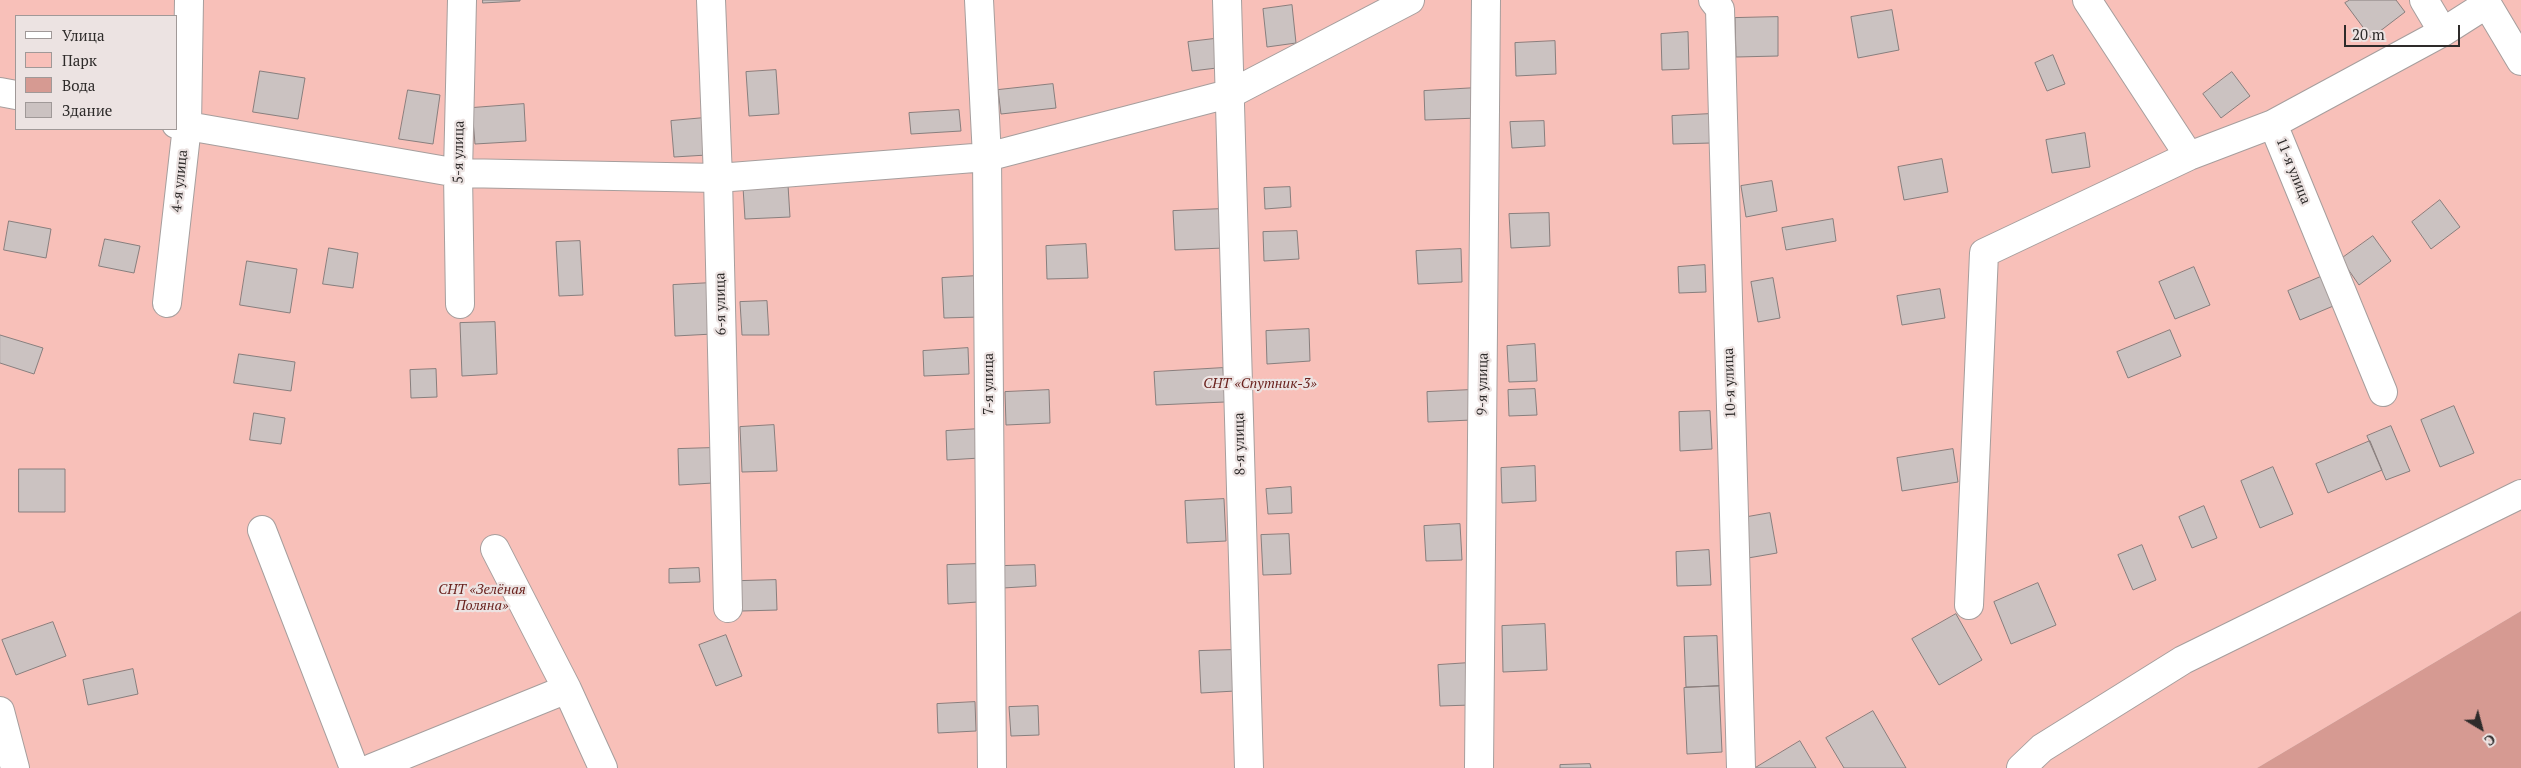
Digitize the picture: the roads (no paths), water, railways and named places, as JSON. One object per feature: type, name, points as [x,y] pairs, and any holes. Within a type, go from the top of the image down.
[{"type":"street","name":"4-я улица","points":[[167,302],[189,0]]},
{"type":"street","name":"5-я улица","points":[[460,304],[458,173],[462,0]]},
{"type":"street","name":"6-я улица","points":[[711,0],[718,178],[728,608]]},
{"type":"street","name":"7-я улица","points":[[979,0],[987,157],[992,768]]},
{"type":"street","name":"8-я улица","points":[[1227,0],[1232,93],[1249,768]]},
{"type":"street","points":[[181,125],[458,173],[718,178],[987,157],[1232,93],[1410,0]]},
{"type":"street","name":"9-я улица","points":[[1479,768],[1486,0]]},
{"type":"street","name":"10-я улица","points":[[1713,0],[1720,9],[1741,768]]},
{"type":"street","points":[[2087,0],[2189,156]]},
{"type":"street","points":[[2424,0],[2444,32]]},
{"type":"street","points":[[2273,124],[2444,32],[2488,4],[2521,61]]},
{"type":"street","points":[[0,92],[15,95]]},
{"type":"street","name":"11-я улица","points":[[1969,605],[1984,253],[2189,156],[2273,124],[2383,392]]},
{"type":"street","points":[[2021,768],[2042,748],[2183,660],[2521,494]]},
{"type":"street","points":[[262,530],[354,768]]},
{"type":"street","points":[[495,549],[567,689],[603,768]]},
{"type":"street","points":[[372,768],[567,689]]},
{"type":"street","points":[[0,711],[15,768]]},
{"type":"water","points":[[2521,611],[2521,768],[2257,768]]},
{"type":"park label","name":"СНТ «Спутник-3»","points":[[1260,384]]},
{"type":"park label","name":"СНТ «Зелёная Поляна»","points":[[482,598]]}]
